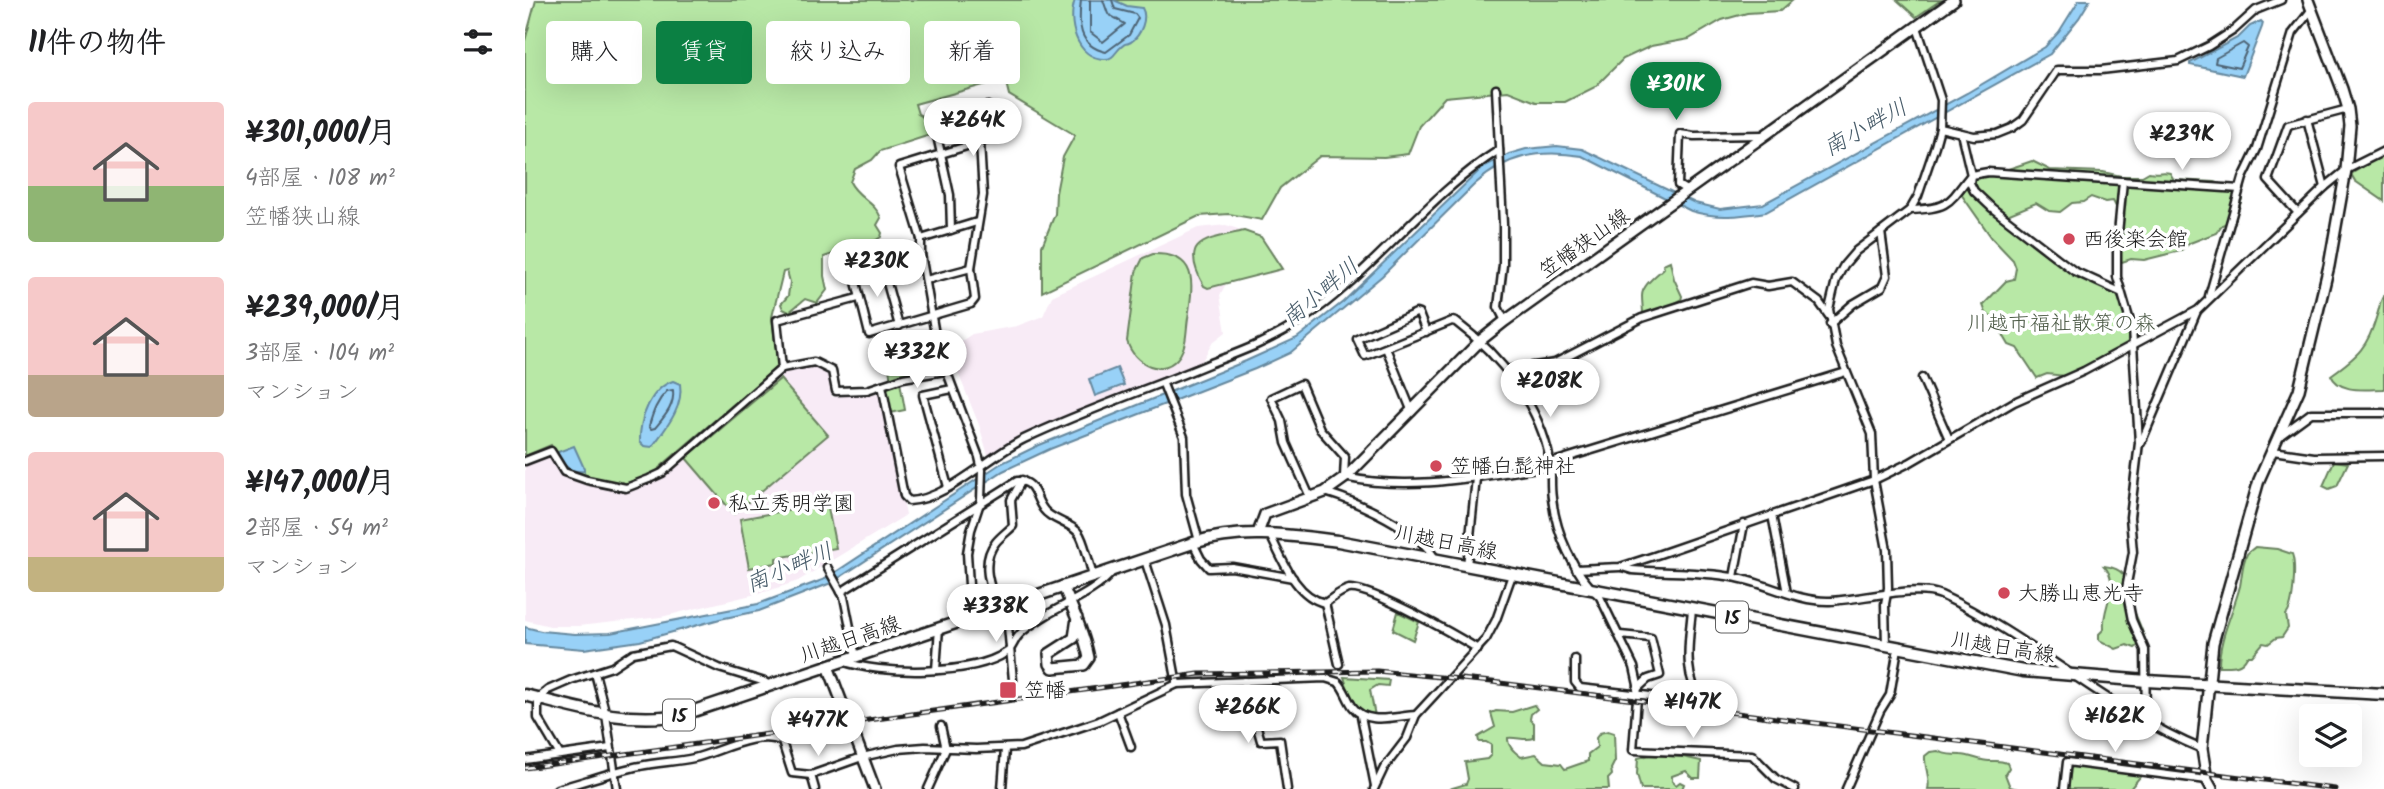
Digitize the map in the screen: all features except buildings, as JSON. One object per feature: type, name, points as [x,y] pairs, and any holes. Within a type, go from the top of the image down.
[{"type":"main road","name":"川越日高線","points":[[525,695],[606,715],[637,719],[663,718],[706,708],[1196,542],[1234,534],[1263,533],[1338,541],[2024,671],[2208,685],[2384,694]]},
{"type":"street","name":"笠幡狭山線","points":[[1263,533],[1265,514],[1325,492],[1346,477],[1481,340],[1505,321],[1954,0]]},
{"type":"street","points":[[1940,127],[1974,136],[1997,134],[2019,124],[2057,70],[2101,70],[2178,61],[2226,35],[2256,10],[2281,0]]},
{"type":"street","points":[[2064,789],[2067,762],[2210,784],[2202,749],[2213,643],[2246,518],[2259,480],[2297,397],[2313,339],[2346,170],[2350,126],[2348,109],[2343,89],[2310,5]]},
{"type":"street","points":[[2209,298],[2240,189],[2272,107],[2293,33],[2310,5]]},
{"type":"street","points":[[1829,320],[1830,301],[1839,272],[1856,251],[1910,210],[1918,196],[1940,127],[1941,101],[1917,27]]},
{"type":"street","points":[[1496,89],[1503,265],[1498,307],[1505,321]]},
{"type":"street","points":[[951,230],[950,195],[942,153],[934,122],[988,106],[997,135],[980,142],[942,153],[899,167],[921,239],[921,254],[935,338],[981,467],[980,501],[967,553],[971,617]]},
{"type":"street","points":[[2298,213],[2269,180],[2288,125],[2348,109]]},
{"type":"street","points":[[2307,120],[2325,187]]},
{"type":"street","points":[[1687,192],[1678,185],[1681,134],[1766,135]]},
{"type":"street","points":[[1961,134],[1971,175],[1970,183],[1974,191],[2074,271],[2120,292]]},
{"type":"street","points":[[921,254],[854,274],[869,334],[971,304],[975,299],[971,268],[983,195],[980,142]]},
{"type":"street","points":[[1576,569],[1620,567],[1874,480],[2014,402],[2084,371],[2197,310],[2325,187],[2346,170],[2384,150]]},
{"type":"street","points":[[882,386],[904,496],[909,501],[936,496],[1017,443],[1055,425],[1164,385],[1280,334],[1332,299],[1471,168],[1499,153]]},
{"type":"street","points":[[1910,210],[1941,207],[1950,202],[1971,175],[1988,172],[2240,189]]},
{"type":"street","points":[[2123,181],[2117,277],[2132,328],[2139,448],[2130,517],[2133,552],[2126,589],[2132,620],[2145,650],[2146,722]]},
{"type":"street","points":[[921,239],[977,222]]},
{"type":"street","points":[[1829,320],[1886,282],[1881,232]]},
{"type":"street","points":[[883,265],[899,326]]},
{"type":"street","points":[[926,280],[971,268]]},
{"type":"street","points":[[1506,370],[1555,363],[1642,318],[1751,283],[1768,286],[1793,282],[1819,302],[1829,320],[1836,346],[1872,434],[1874,480],[1888,550],[1886,646]]},
{"type":"street","points":[[782,368],[778,320],[859,298]]},
{"type":"street","points":[[2139,448],[2197,310]]},
{"type":"street","points":[[1426,332],[1419,314],[1416,313],[1357,339],[1365,356],[1426,332],[1452,321],[1481,340],[1506,370],[1529,405],[1544,439],[1557,524],[1576,569],[1590,589],[1600,597],[1634,667],[1637,691],[1633,750],[1752,755],[1776,779],[1795,789]]},
{"type":"street","points":[[1385,348],[1412,412]]},
{"type":"street","points":[[525,461],[549,450],[564,472],[626,488],[663,473],[782,368],[814,362],[832,371],[834,390],[840,392],[867,390],[903,379],[945,371]]},
{"type":"street","points":[[1310,497],[1286,443],[1282,421],[1271,398],[1302,384],[1320,429],[1345,457],[1346,477],[1376,482],[1426,484],[1550,465],[1846,372]]},
{"type":"street","points":[[1922,378],[1949,439]]},
{"type":"street","points":[[1164,385],[1184,437],[1186,494],[1201,559],[1209,568],[1232,567],[1293,578]]},
{"type":"street","points":[[948,487],[923,395],[952,389]]},
{"type":"street","points":[[2280,436],[2311,413],[2384,413]]},
{"type":"street","points":[[2273,451],[2314,457],[2384,456]]},
{"type":"street","points":[[1467,566],[1476,478]]},
{"type":"street","points":[[1013,680],[1003,606],[990,589],[988,566],[995,543],[1013,526],[1011,500],[1022,480]]},
{"type":"street","points":[[841,592],[980,501],[1022,480],[1029,482],[1044,510],[1079,532],[1093,576]]},
{"type":"street","points":[[1325,492],[1348,499],[1383,516],[1423,544],[1436,560]]},
{"type":"street","points":[[1772,515],[1787,593]]},
{"type":"street","points":[[1734,577],[1744,524]]},
{"type":"street","points":[[1263,533],[1293,578],[1313,599],[1325,603]]},
{"type":"street","points":[[1145,559],[1166,625],[1177,684]]},
{"type":"street","points":[[827,567],[841,592],[856,657]]},
{"type":"street","points":[[1620,567],[1734,577],[1809,600],[1829,601],[1923,592],[1940,594],[2026,643],[2097,693],[2146,722],[2202,749]]},
{"type":"street","points":[[842,662],[869,668],[936,670],[993,659],[1010,650],[1020,634],[1104,580],[1114,569]]},
{"type":"street","points":[[1375,788],[1384,768],[1407,738],[1416,715],[1486,639],[1496,620],[1512,575]]},
{"type":"street","points":[[1063,586],[1077,618],[1088,655],[1087,663],[1053,668],[1049,654],[1074,638],[1077,618]]},
{"type":"street","points":[[1325,603],[1342,591],[1358,589],[1478,649]]},
{"type":"street","points":[[1325,603],[1339,664]]},
{"type":"street","points":[[1575,659],[1575,682],[1580,688],[1637,691],[1703,702],[1694,690],[1689,672],[1692,610]]},
{"type":"street","points":[[936,670],[939,628]]},
{"type":"street","points":[[1620,635],[1651,638],[1660,675],[1648,679],[1637,691]]},
{"type":"street","points":[[560,755],[538,718],[538,698],[559,685],[612,667],[633,653],[671,646],[719,668],[765,682],[770,686]]},
{"type":"street","points":[[1846,789],[1880,711],[1890,695],[1898,648]]},
{"type":"street","points":[[828,666],[875,789]]},
{"type":"street","points":[[595,673],[606,715],[617,789]]},
{"type":"street","points":[[558,789],[586,786],[637,766],[697,757],[726,746],[773,738],[782,742],[792,773],[811,775],[862,757],[898,749],[1005,749],[1037,742],[1118,712],[1177,684],[1332,679],[1342,687],[1349,702],[1361,716],[1375,788]]},
{"type":"street","points":[[1244,681],[1262,750]]},
{"type":"street","points":[[1118,712],[1131,747]]},
{"type":"street","points":[[1361,716],[1375,718],[1416,715]]},
{"type":"street","points":[[928,789],[946,749],[941,726]]},
{"type":"street","points":[[1261,741],[1280,740],[1287,789]]},
{"type":"street","points":[[525,760],[610,748]]},
{"type":"street","points":[[1002,789],[1005,749]]},
{"type":"street","points":[[811,775],[815,789]]},
{"type":"shaded area","points":[[1226,225],[1262,237],[1284,270],[1226,284],[1220,295],[1226,332],[1213,342],[1200,364],[1054,422],[988,455],[947,345],[972,334],[1017,326],[1043,316],[1052,296],[1198,228]]},
{"type":"shaded area","name":"私立秀明学園","points":[[813,366],[829,375],[832,397],[880,393],[906,515],[798,581],[768,591],[661,617],[578,626],[550,626],[525,620],[525,464],[550,455],[560,474],[626,491],[662,475],[783,373]]},
{"type":"green space","points":[[536,0],[1793,0],[1780,11],[1747,13],[1722,20],[1689,39],[1651,46],[1623,59],[1595,87],[1565,102],[1536,102],[1508,91],[1445,97],[1419,126],[1408,154],[1384,157],[1320,156],[1280,188],[1262,220],[1229,214],[1199,216],[1042,292],[1042,246],[1055,214],[1063,157],[1075,135],[1009,95],[1006,84],[1020,84],[1020,21],[924,21],[924,84],[987,84],[915,104],[930,135],[880,151],[872,160],[855,169],[850,182],[881,218],[877,225],[882,233],[881,237],[824,257],[827,290],[817,303],[805,299],[789,312],[783,309],[781,304],[788,296],[790,282],[787,271],[783,272],[772,317],[778,366],[659,468],[657,474],[626,486],[586,476],[565,467],[551,445],[525,456],[525,41]]},
{"type":"green space","points":[[1897,0],[1941,0],[1916,17]]},
{"type":"green space","points":[[2384,154],[2384,201],[2355,181],[2351,174]]},
{"type":"green space","name":"川越市福祉散策の森","points":[[2032,161],[2050,170],[2103,172],[2121,176],[2167,172],[2174,180],[2215,182],[2231,187],[2242,199],[2229,222],[2222,225],[2216,233],[2190,243],[2180,251],[2144,260],[2131,259],[2122,262],[2115,259],[2119,222],[2113,201],[2105,202],[2091,197],[2083,202],[2072,203],[2060,212],[2049,211],[2036,203],[2007,215],[2013,227],[2068,270],[2117,295],[2125,313],[2129,333],[2127,345],[2065,376],[2047,374],[2037,378],[2017,348],[2009,345],[1995,321],[1986,313],[1983,305],[2006,281],[2014,279],[2016,268],[2013,260],[1992,238],[1961,194],[1974,178]]},
{"type":"green space","points":[[1244,231],[1261,237],[1282,269],[1208,288],[1204,286],[1197,271],[1195,251],[1208,240]]},
{"type":"green space","points":[[1153,254],[1179,259],[1190,273],[1191,283],[1186,337],[1182,351],[1173,362],[1158,367],[1150,366],[1136,357],[1127,341],[1136,272],[1143,258]]},
{"type":"green space","points":[[1670,261],[1681,300],[1643,315],[1644,288],[1664,268],[1663,264]]},
{"type":"green space","points":[[2384,295],[2384,389],[2354,389],[2340,385],[2331,375],[2355,356],[2366,343]]},
{"type":"green space","points":[[932,347],[939,370],[891,380],[887,358]]},
{"type":"green space","points":[[780,379],[828,435],[734,514],[686,458]]},
{"type":"green space","points":[[900,382],[905,410],[890,413],[885,386]]},
{"type":"green space","points":[[2334,461],[2348,463],[2337,486],[2329,489],[2323,486]]},
{"type":"green space","points":[[827,503],[836,548],[776,558],[776,563],[749,568],[740,519]]},
{"type":"green space","points":[[2255,547],[2277,549],[2292,554],[2293,585],[2291,604],[2286,615],[2288,628],[2282,637],[2268,644],[2263,643],[2252,656],[2247,656],[2239,664],[2219,666],[2221,645],[2240,586],[2244,561]]},
{"type":"green space","points":[[2104,566],[2120,571],[2127,581],[2133,608],[2145,640],[2135,648],[2127,645],[2116,649],[2099,640],[2099,634],[2104,629],[2111,588],[2109,573]]},
{"type":"green space","points":[[1398,612],[1419,622],[1413,640],[1393,630]]},
{"type":"green space","points":[[1344,677],[1389,680],[1388,686],[1378,685],[1370,690],[1375,716],[1357,708]]},
{"type":"green space","points":[[1534,705],[1537,709],[1530,719],[1534,723],[1534,738],[1508,738],[1512,749],[1521,757],[1536,754],[1545,762],[1561,764],[1565,769],[1588,761],[1588,754],[1597,747],[1596,738],[1600,733],[1614,733],[1615,761],[1611,769],[1612,775],[1608,779],[1609,789],[1449,789],[1466,784],[1468,779],[1465,762],[1487,759],[1491,755],[1491,745],[1479,742],[1478,737],[1495,727],[1491,713],[1512,712]]},
{"type":"green space","points":[[1938,751],[2007,763],[2009,768],[2005,774],[2010,787],[2018,789],[1928,789],[1925,756]]},
{"type":"green space","points":[[1650,755],[1701,761],[1700,778],[1693,778],[1686,771],[1672,776],[1676,785],[1680,782],[1684,784],[1682,789],[1641,789],[1637,774],[1638,758]]},
{"type":"green space","points":[[2076,765],[2137,772],[2140,777],[2130,789],[2067,789],[2070,768]]},
{"type":"water","points":[[1075,0],[1114,0],[1127,6],[1142,8],[1143,26],[1135,39],[1123,45],[1110,58],[1095,57],[1087,53],[1076,37],[1072,18]]},
{"type":"water","points":[[2079,0],[2090,0],[2050,54],[1766,212],[1738,216],[1701,214],[1582,156],[1552,153],[1525,156],[1500,166],[1475,184],[1382,276],[1290,353],[1050,449],[1003,471],[831,583],[759,611],[640,641],[584,649],[525,644],[525,627],[575,634],[610,633],[758,604],[825,579],[1000,464],[1037,446],[1297,338],[1343,302],[1483,167],[1509,154],[1526,149],[1557,146],[1582,149],[1695,203],[1720,209],[1763,204],[1967,93],[2045,47],[2059,32]]},
{"type":"water","points":[[2261,21],[2262,27],[2243,76],[2190,65],[2239,37],[2250,26]]},
{"type":"water","points":[[1117,368],[1124,385],[1095,396],[1089,379]]},
{"type":"water","points":[[673,381],[680,384],[676,410],[652,447],[644,446],[640,442],[640,433],[644,414],[658,390]]},
{"type":"water","points":[[574,446],[584,471],[568,468],[557,455],[558,452]]},
{"type":"railway","points":[[525,768],[1199,674],[1377,671],[1492,682],[2335,789]]},
{"type":"place","name":"西後楽会館","points":[[2069,239]]},
{"type":"place","name":"笠幡白髭神社","points":[[1436,466]]},
{"type":"place","name":"私立秀明学園","points":[[714,503]]},
{"type":"place","name":"大勝山恵光寺","points":[[2004,593]]},
{"type":"place","name":"笠幡","points":[[1008,690]]},
{"type":"water label","name":"南小畔川","points":[[1865,127]]},
{"type":"water label","name":"南小畔川","points":[[1320,292]]},
{"type":"water label","name":"南小畔川","points":[[789,567]]}]
